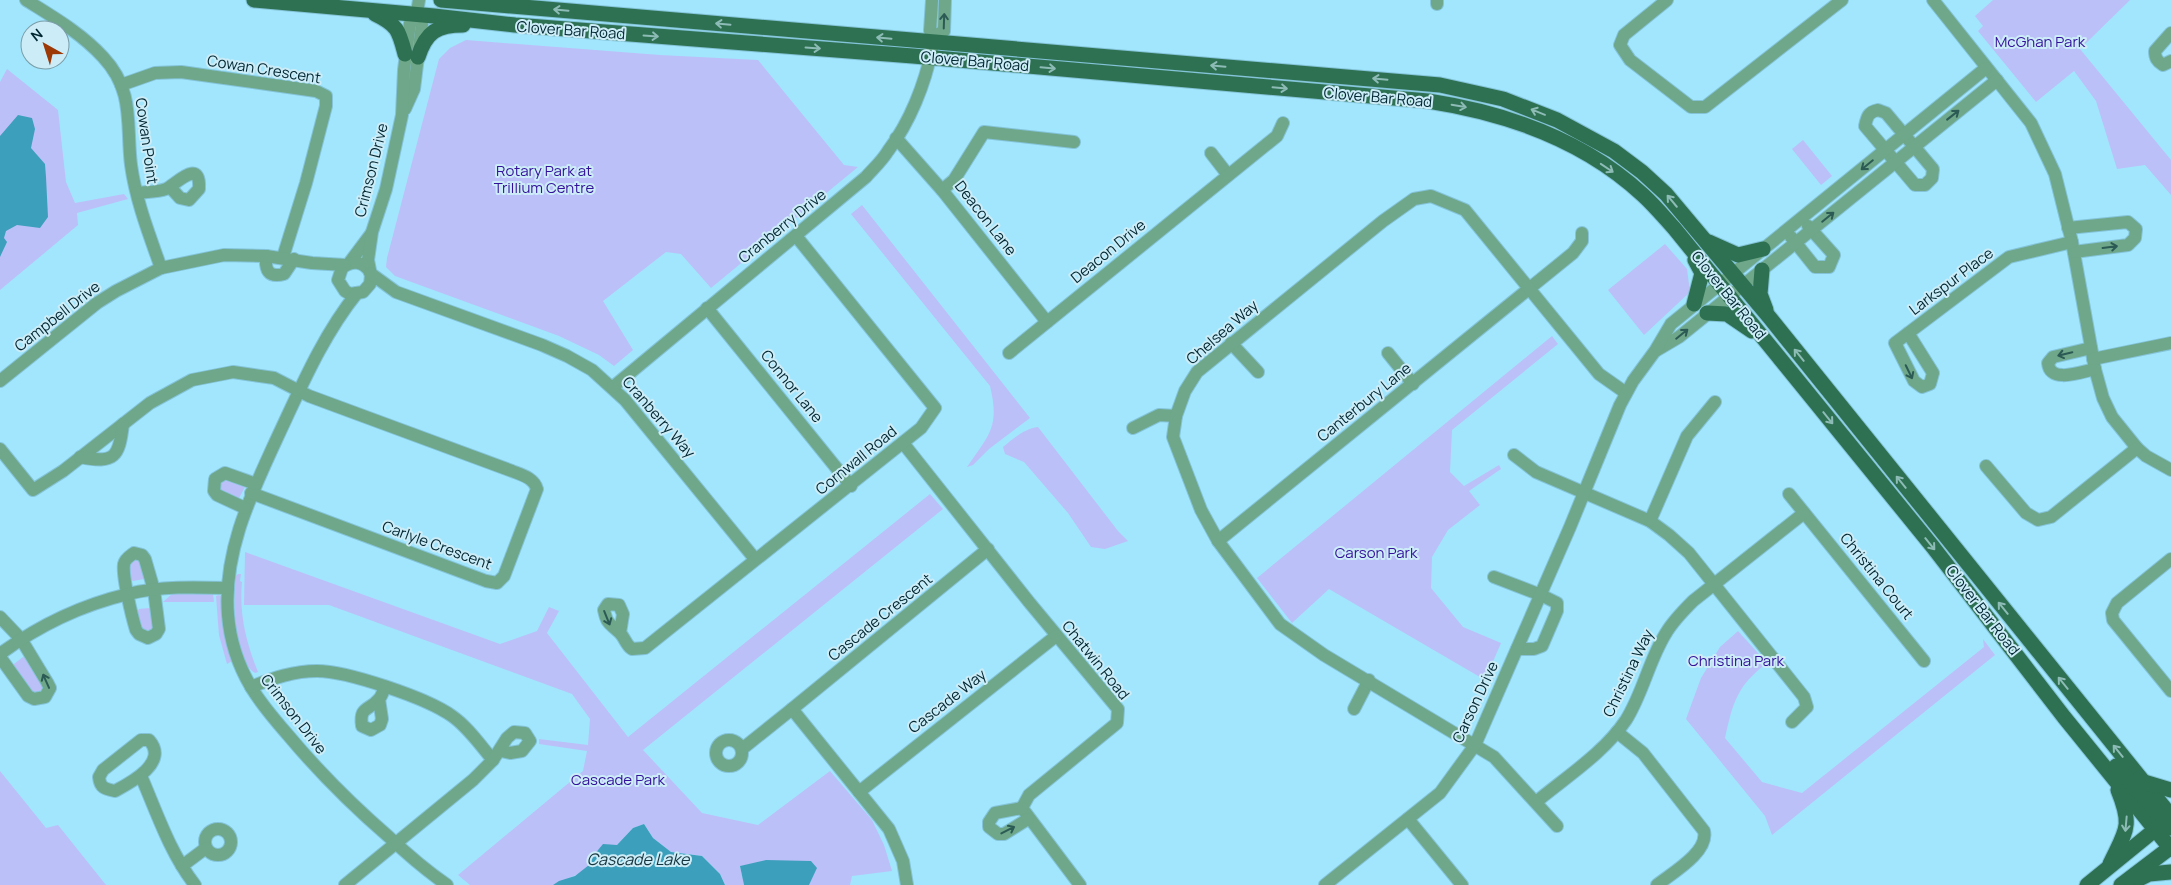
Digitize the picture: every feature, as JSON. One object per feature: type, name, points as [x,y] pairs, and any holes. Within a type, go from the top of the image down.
[{"type":"main road","name":"Clover Bar Road","points":[[254,0],[367,11],[417,11],[515,25],[932,46],[1390,80],[1440,85],[1478,92],[1527,107],[1557,120],[1614,151],[1642,172],[1666,194],[1770,318],[2143,782],[2167,822],[2171,848]]},
{"type":"main road","name":"Clover Bar Road","points":[[440,0],[932,46],[1428,100],[1464,106],[1533,126],[1591,156],[1642,194],[1730,295],[1933,547],[2114,779],[2167,822]]},
{"type":"main road","points":[[367,11],[388,20],[397,28],[412,55],[428,36],[445,27],[515,25]]},
{"type":"main road","points":[[1703,239],[1738,254],[1763,249]]},
{"type":"main road","points":[[1690,247],[1702,273],[1694,304]]},
{"type":"main road","points":[[1762,270],[1760,294],[1770,318]]},
{"type":"main road","points":[[1707,313],[1727,314],[1765,339]]},
{"type":"main road","points":[[2064,717],[2096,744],[2167,822],[2087,885]]},
{"type":"main road","points":[[2109,868],[2128,825],[2123,803],[2114,779]]},
{"type":"main road","points":[[2143,782],[2171,790]]},
{"type":"main road","points":[[2122,885],[2171,848]]},
{"type":"main road","points":[[2126,885],[2149,874],[2171,872]]},
{"type":"street","name":"Cowan Point","points":[[26,0],[78,33],[104,58],[121,85],[126,101],[130,130],[131,165],[140,210],[161,268]]},
{"type":"street","points":[[932,0],[930,31],[932,46]]},
{"type":"street","name":"Cranberry Drive","points":[[613,387],[866,178],[889,151],[909,115],[932,46],[944,31],[945,0]]},
{"type":"street","points":[[1667,0],[1624,35],[1620,46],[1630,60],[1691,107],[1705,107],[1842,0]]},
{"type":"street","points":[[1933,0],[2031,123],[2055,174],[2073,246],[2093,359],[2103,398],[2112,417],[2137,448],[2146,456],[2171,470]]},
{"type":"street","name":"Crimson Drive","points":[[370,273],[368,260],[372,232],[386,189],[402,115],[414,89],[412,55],[422,24],[417,11]]},
{"type":"street","points":[[2171,33],[2155,51],[2155,58],[2158,62],[2163,65],[2171,61]]},
{"type":"street","points":[[1737,280],[1763,249],[1986,68]]},
{"type":"street","name":"Cowan Crescent","points":[[121,85],[155,73],[181,72],[316,91],[326,96],[326,106],[288,258]]},
{"type":"street","points":[[1737,280],[1762,270],[1997,80]]},
{"type":"street","points":[[1878,110],[1886,113],[1913,146],[1933,168],[1932,178],[1925,185],[1915,185],[1897,161],[1864,126],[1867,116],[1871,112],[1878,110]]},
{"type":"street","name":"Deacon Drive","points":[[1009,353],[1277,136],[1283,123]]},
{"type":"street","points":[[942,190],[954,180],[984,132],[1074,142]]},
{"type":"street","name":"Deacon Lane","points":[[896,138],[942,190],[1047,322]]},
{"type":"street","points":[[1211,153],[1228,174]]},
{"type":"street","points":[[137,193],[165,190],[170,187]]},
{"type":"street","name":"Chelsea Way","points":[[1476,745],[1370,680],[1324,655],[1280,624],[1218,541],[1201,510],[1173,437],[1176,416],[1185,392],[1197,372],[1383,221],[1414,199],[1431,196],[1465,210],[1599,374],[1626,393]]},
{"type":"street","points":[[1786,231],[1815,267],[1829,266],[1834,255],[1802,217]]},
{"type":"street","name":"Larkspur Place","points":[[1908,333],[2009,257],[2073,246],[2128,245],[2135,238],[2136,229],[2128,222],[2068,228]]},
{"type":"street","name":"Crimson Drive","points":[[348,264],[372,232]]},
{"type":"street","name":"Canterbury Lane","points":[[1218,541],[1573,253],[1582,241],[1582,233]]},
{"type":"street","name":"Cornwall Road","points":[[620,633],[632,649],[646,648],[756,558],[904,443],[921,428],[935,408],[796,236]]},
{"type":"street","name":"Campbell Drive","points":[[0,381],[97,303],[161,268],[224,255],[266,256],[312,263],[348,264]]},
{"type":"street","points":[[266,256],[265,266],[275,276],[284,274],[288,258]]},
{"type":"street","name":"Campbell Drive","points":[[312,263],[339,283]]},
{"type":"street","points":[[359,263],[366,266],[370,273],[370,284],[360,293],[345,291],[339,283],[340,271],[348,264],[359,263]]},
{"type":"street","name":"Cranberry Way","points":[[370,273],[396,292],[559,352],[592,370],[613,387],[756,558]]},
{"type":"street","name":"Carson Drive","points":[[1325,885],[1408,820],[1450,782],[1476,745],[1626,393],[1671,324],[1719,284],[1737,280]]},
{"type":"street","name":"Carson Drive","points":[[1655,351],[1678,337],[1730,295],[1737,280]]},
{"type":"street","name":"Crimson Drive","points":[[338,317],[339,283]]},
{"type":"street","name":"Cranberry Way","points":[[360,293],[396,292]]},
{"type":"street","name":"Crimson Drive","points":[[360,293],[338,317],[299,391],[245,508],[234,540],[228,588],[228,615],[231,638],[238,661],[251,687],[268,712],[314,766],[354,807],[447,885]]},
{"type":"street","name":"Connor Lane","points":[[707,308],[851,486]]},
{"type":"street","points":[[1231,343],[1258,372]]},
{"type":"street","points":[[2093,359],[2171,343]]},
{"type":"street","points":[[1388,353],[1413,384]]},
{"type":"street","points":[[0,449],[33,490],[80,457],[150,403],[192,380],[232,372],[274,378],[299,391]]},
{"type":"street","name":"Carlyle Crescent","points":[[253,489],[486,581],[497,583],[504,576],[537,489],[531,479],[512,470],[299,391]]},
{"type":"street","points":[[1650,521],[1687,436],[1715,402]]},
{"type":"street","points":[[1133,428],[1159,415],[1176,416]]},
{"type":"street","points":[[80,457],[99,460],[114,456],[121,446],[123,424]]},
{"type":"street","name":"Chatwin Road","points":[[904,443],[1056,636],[1118,709],[1117,723],[1029,795],[1025,813],[1080,885]]},
{"type":"street","points":[[1986,466],[2026,514],[2038,520],[2051,517],[2137,448]]},
{"type":"street","points":[[1514,456],[1536,472],[1650,521],[1679,544],[1804,696],[1807,707],[1792,722]]},
{"type":"street","points":[[245,508],[217,496],[214,491],[215,479],[224,473],[253,489]]},
{"type":"street","name":"Christina Court","points":[[1789,494],[1924,660]]},
{"type":"street","points":[[1714,585],[1804,513]]},
{"type":"street","name":"Cascade Crescent","points":[[742,749],[988,549]]},
{"type":"street","points":[[134,553],[142,555],[154,590],[159,629],[156,634],[148,638],[139,634],[136,630],[128,594],[124,564],[128,557],[134,553]]},
{"type":"street","points":[[2171,559],[2117,603],[2112,609],[2112,616],[2171,691]]},
{"type":"street","points":[[1494,577],[1554,600],[1558,606],[1544,644],[1534,649],[1518,649]]},
{"type":"street","name":"Christina Way","points":[[1536,802],[1606,744],[1617,732],[1633,708],[1665,634],[1687,608],[1714,585]]},
{"type":"street","points":[[0,617],[21,638],[48,682],[50,688],[46,697],[34,699],[28,696],[0,656],[21,638],[62,617],[128,594],[180,587],[228,588]]},
{"type":"street","name":"Cascade Way","points":[[858,792],[1056,636]]},
{"type":"street","points":[[251,687],[282,674],[318,671],[349,675],[382,693],[430,703],[451,715],[497,756],[474,780],[346,885]]},
{"type":"street","points":[[1354,709],[1370,680]]},
{"type":"street","points":[[792,709],[889,829],[904,861],[907,885]]},
{"type":"street","points":[[1617,732],[1643,753],[1704,831],[1705,840],[1698,851],[1657,885]]},
{"type":"street","points":[[141,740],[149,740],[154,746],[156,754],[142,776],[115,791],[103,788],[98,777],[103,770],[130,747],[141,740]]},
{"type":"street","points":[[1476,745],[1494,757],[1557,826]]},
{"type":"street","points":[[142,776],[169,842],[195,885]]},
{"type":"street","points":[[1408,820],[1462,885]]},
{"type":"street","points":[[182,866],[206,848]]},
{"type":"green space","name":"McGhan Park","points":[[1993,0],[2130,0],[2080,49],[2171,160],[2171,195],[2145,165],[2117,169],[2096,101],[2074,71],[2036,102],[1978,31],[1983,26],[1975,16]]},
{"type":"green space","name":"Rotary Park at Trillium Centre","points":[[466,40],[660,55],[758,60],[844,165],[858,167],[711,288],[681,254],[666,252],[603,301],[633,350],[614,366],[599,355],[559,336],[395,276],[386,267],[439,59],[450,48]]},
{"type":"green space","points":[[7,69],[58,110],[66,182],[75,203],[124,194],[128,199],[77,213],[78,225],[0,290],[0,82]]},
{"type":"green space","points":[[1803,140],[1832,176],[1821,185],[1792,149]]},
{"type":"green space","points":[[862,205],[1030,418],[989,449],[973,465],[967,467],[987,438],[993,421],[994,411],[990,386],[851,214]]},
{"type":"green space","points":[[1665,244],[1687,269],[1690,292],[1644,335],[1608,290]]},
{"type":"green space","name":"Carson Park","points":[[1552,336],[1558,344],[1452,430],[1450,472],[1464,486],[1499,465],[1501,469],[1469,491],[1480,505],[1448,530],[1432,557],[1431,588],[1463,627],[1501,643],[1485,680],[1329,589],[1292,623],[1257,578]]},
{"type":"green space","points":[[1038,427],[1118,531],[1128,541],[1105,549],[1091,547],[1068,513],[1024,462],[1005,454],[1003,447],[1015,437]]},
{"type":"green space","points":[[224,480],[245,487],[238,500],[220,489],[220,483]]},
{"type":"green space","name":"Cascade Park","points":[[930,494],[943,509],[643,750],[702,813],[758,825],[830,771],[872,820],[884,845],[892,871],[852,876],[850,885],[809,885],[816,869],[811,861],[740,866],[744,885],[725,885],[720,874],[702,856],[671,852],[653,838],[644,824],[633,828],[617,845],[583,872],[553,885],[470,885],[458,875],[583,771],[587,751],[539,744],[539,739],[588,745],[590,719],[572,694],[329,605],[244,605],[245,552],[500,644],[537,631],[549,607],[559,611],[547,633],[628,737]]},
{"type":"green space","points":[[134,559],[139,559],[145,576],[144,579],[131,580],[129,563]]},
{"type":"green space","points":[[241,574],[240,581],[242,582],[241,594],[244,628],[258,672],[255,673],[242,656],[236,628],[235,599],[236,576]]},
{"type":"green space","points":[[213,593],[214,602],[163,602],[172,594]]},
{"type":"green space","points":[[216,596],[222,597],[232,661],[227,664],[219,635]]},
{"type":"green space","points":[[139,609],[152,609],[154,630],[143,632],[137,612]]},
{"type":"green space","name":"Christina Park","points":[[1738,631],[1767,663],[1743,687],[1734,705],[1725,738],[1762,782],[1802,793],[1984,647],[1983,639],[1995,655],[1772,835],[1765,816],[1686,719],[1701,678],[1720,647]]},
{"type":"green space","points":[[23,657],[43,686],[40,692],[33,693],[13,667]]},
{"type":"green space","points":[[0,771],[46,828],[58,825],[106,885],[0,885]]},
{"type":"water","points":[[18,115],[32,118],[35,129],[31,148],[45,164],[48,217],[40,228],[17,225],[6,231],[4,238],[7,242],[0,257],[0,136]]},
{"type":"water","name":"Cascade Lake","points":[[644,824],[653,838],[671,852],[702,856],[720,874],[725,885],[553,885],[575,876],[589,865],[589,861],[603,844],[617,845],[633,828]]},
{"type":"water","points":[[766,860],[811,861],[817,868],[809,885],[744,885],[740,866]]}]
